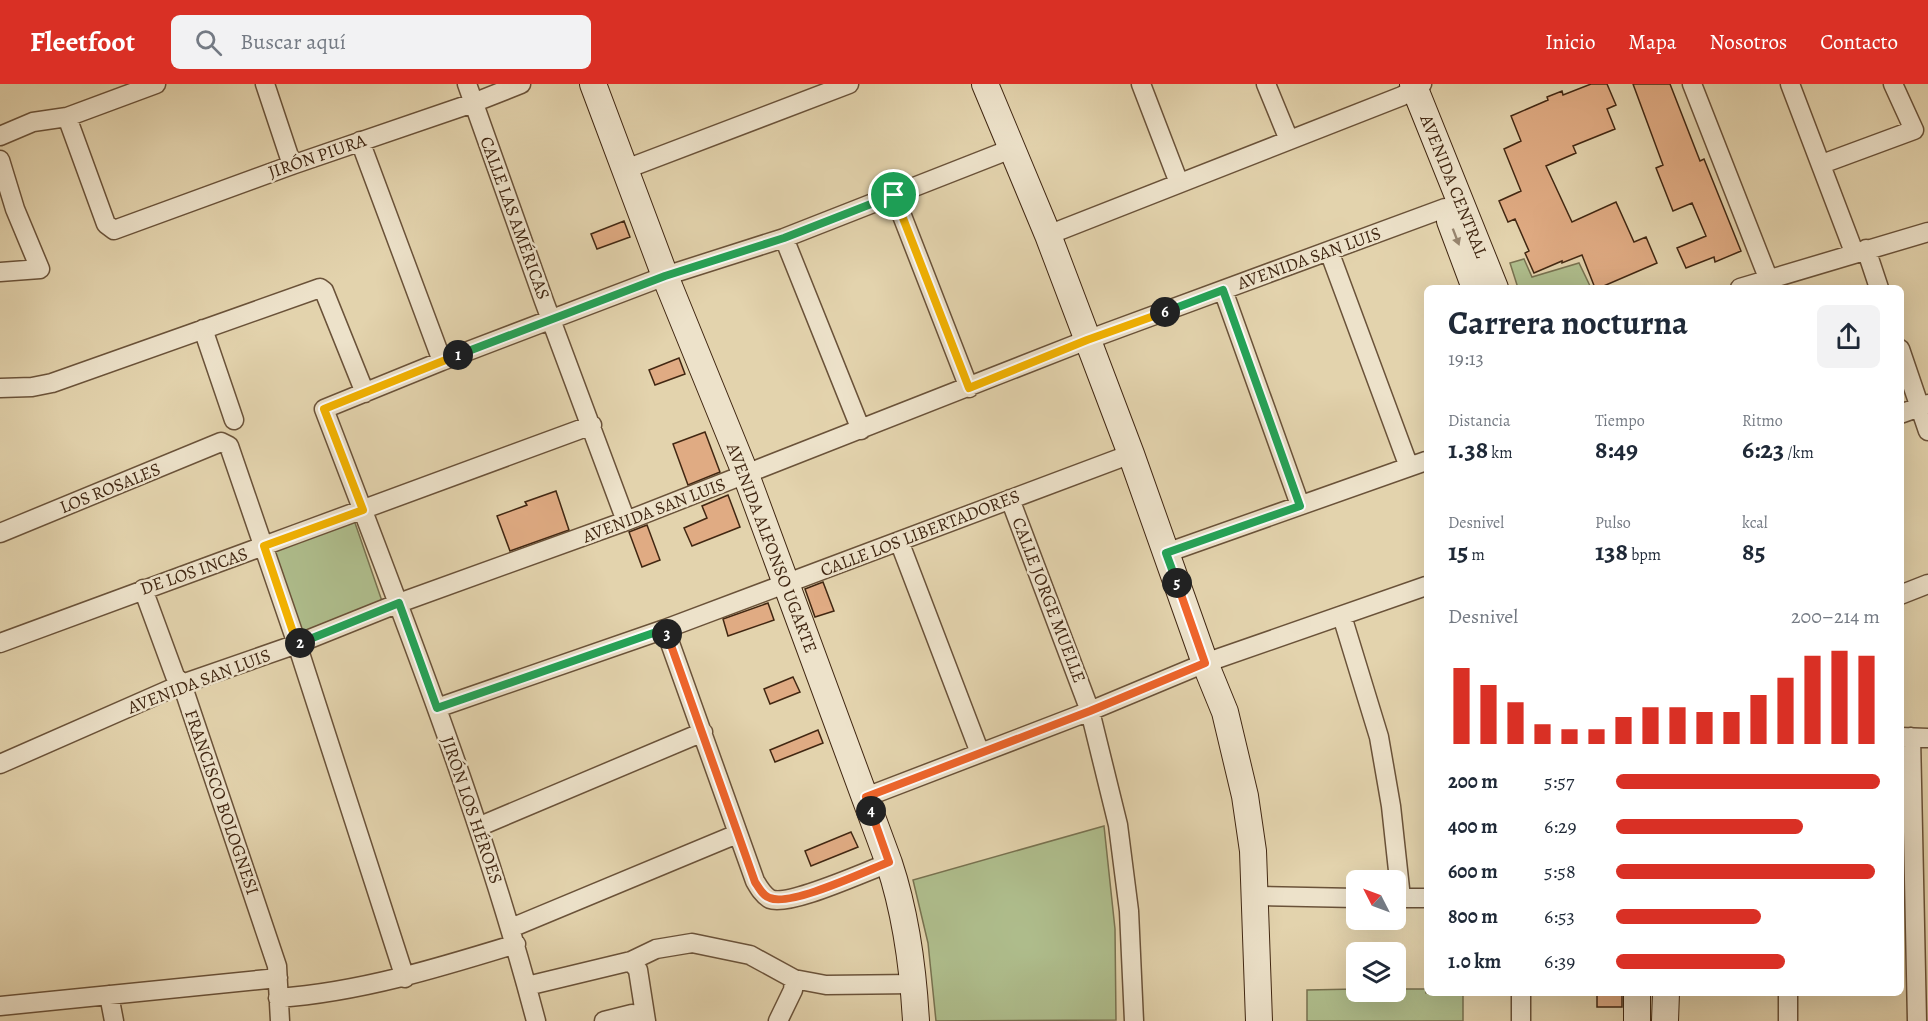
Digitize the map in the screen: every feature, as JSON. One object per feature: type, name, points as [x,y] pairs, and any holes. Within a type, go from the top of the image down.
[{"type":"street","points":[[0,136],[33,122],[67,117],[156,84]]},
{"type":"street","points":[[265,84],[292,165]]},
{"type":"street","name":"CALLE LAS AMÉRICAS","points":[[467,84],[626,521]]},
{"type":"street","name":"JIRÓN PIURA","points":[[67,117],[106,224],[114,230],[360,141],[474,103],[521,84]]},
{"type":"street","name":"AVENIDA ALFONSO UGARTE","points":[[593,84],[665,276],[746,476],[889,862],[910,948],[916,1021]]},
{"type":"street","points":[[626,169],[849,84]]},
{"type":"street","points":[[985,84],[1047,235],[1131,454],[1205,663],[1225,712],[1245,796],[1253,850],[1259,1021]]},
{"type":"street","points":[[1141,84],[1179,183]]},
{"type":"street","points":[[1266,84],[1288,140]]},
{"type":"street","points":[[1692,84],[1770,283],[1860,251],[1928,232]]},
{"type":"street","points":[[1790,84],[1822,164],[1877,285]]},
{"type":"street","points":[[1822,164],[1914,130],[1893,84]]},
{"type":"street","points":[[1047,235],[1288,140],[1410,87]]},
{"type":"street","name":"AVENIDA CENTRAL","points":[[1410,87],[1445,208],[1474,285]]},
{"type":"street","name":"AVENIDA CENTRAL","points":[[1410,87],[1494,285]]},
{"type":"street","points":[[360,141],[442,361]]},
{"type":"street","points":[[0,388],[32,387],[52,383],[320,288],[324,291],[365,393],[442,361],[665,276],[784,238],[1011,149]]},
{"type":"street","points":[[0,160],[15,208],[40,269],[0,272]]},
{"type":"street","points":[[894,195],[969,388]]},
{"type":"street","name":"AVENIDA SAN LUIS","points":[[0,765],[182,684],[297,644],[399,603],[746,476],[1087,340],[1445,208]]},
{"type":"street","points":[[784,238],[861,430]]},
{"type":"street","points":[[1166,553],[1418,464],[1329,251]]},
{"type":"street","points":[[1223,290],[1300,506]]},
{"type":"street","points":[[203,329],[234,420]]},
{"type":"street","points":[[1904,358],[1924,405],[1928,431]]},
{"type":"street","name":"JIRÓN LOS HÉROES","points":[[365,393],[324,409],[437,708],[513,936],[536,1021]]},
{"type":"street","points":[[1904,412],[1924,405]]},
{"type":"street","name":"DE LOS INCAS","points":[[0,643],[592,425]]},
{"type":"street","name":"LOS ROSALES","points":[[0,533],[221,442],[228,446],[264,546]]},
{"type":"street","name":"CALLE LOS LIBERTADORES","points":[[437,708],[665,629],[1131,454]]},
{"type":"street","name":"CALLE JORGE MUELLE","points":[[1010,499],[1090,711],[1118,825],[1130,911],[1134,1021]]},
{"type":"street","points":[[899,541],[980,753]]},
{"type":"street","points":[[264,546],[405,978]]},
{"type":"street","points":[[1904,593],[1928,584]]},
{"type":"street","points":[[866,797],[1090,711],[1205,663],[1424,587]]},
{"type":"street","name":"FRANCISCO BOLOGNESI","points":[[143,589],[175,676],[182,684],[277,966],[280,1021]]},
{"type":"street","points":[[1342,616],[1379,737],[1391,806],[1396,870]]},
{"type":"street","points":[[665,629],[737,834],[755,882],[764,894],[771,899],[789,900],[889,862]]},
{"type":"street","points":[[478,827],[703,732]]},
{"type":"street","points":[[1913,738],[1917,1021]]},
{"type":"street","points":[[278,998],[308,996],[405,978],[513,936],[737,834]]},
{"type":"street","points":[[1256,896],[1346,898]]},
{"type":"street","points":[[1406,898],[1424,898]]},
{"type":"street","points":[[527,986],[631,961],[656,949],[692,943],[750,954],[794,979],[826,985],[914,984]]},
{"type":"street","points":[[631,961],[638,970],[645,1021]]},
{"type":"street","points":[[0,1006],[278,978]]},
{"type":"street","points":[[777,1021],[793,990],[794,979]]},
{"type":"street","points":[[109,995],[114,1021]]},
{"type":"street","points":[[1521,996],[1521,1021]]},
{"type":"street","points":[[1637,996],[1637,1021]]},
{"type":"street","points":[[1665,1021],[1666,996]]},
{"type":"street","points":[[1788,996],[1788,1021]]},
{"type":"street","points":[[604,1021],[632,1014],[645,1021]]},
{"type":"green space","points":[[1524,259],[1532,277],[1579,263],[1590,285],[1517,285],[1510,263]]},
{"type":"green space","points":[[354,520],[383,604],[298,638],[264,554]]},
{"type":"green space","points":[[1104,826],[1115,929],[1116,1020],[936,1021],[928,943],[913,880]]},
{"type":"green space","points":[[1346,989],[1346,1002],[1406,1002],[1406,989],[1424,989],[1424,996],[1463,996],[1463,1021],[1307,1021],[1307,990]]},
{"type":"building","points":[[1591,84],[1607,84],[1616,105],[1607,109],[1615,129],[1573,146],[1576,153],[1546,166],[1572,222],[1616,202],[1634,242],[1646,237],[1657,263],[1606,285],[1594,285],[1582,255],[1534,273],[1525,253],[1529,251],[1515,219],[1508,222],[1499,201],[1521,191],[1504,149],[1521,141],[1511,116],[1548,100],[1547,97],[1562,91],[1563,95]]},
{"type":"building","points":[[1633,84],[1670,84],[1700,161],[1704,159],[1741,251],[1715,262],[1714,257],[1686,268],[1677,248],[1706,236],[1692,203],[1673,211],[1656,168],[1663,165]]},
{"type":"building","points":[[624,221],[630,237],[597,249],[591,234]]},
{"type":"building","points":[[679,358],[685,374],[655,385],[649,370]]},
{"type":"building","points":[[705,432],[720,472],[688,485],[673,444]]},
{"type":"building","points":[[556,491],[569,530],[510,551],[497,516],[527,505],[525,502]]},
{"type":"building","points":[[728,495],[740,527],[692,546],[684,528],[707,518],[702,506]]},
{"type":"building","points":[[647,525],[660,560],[642,567],[629,532]]},
{"type":"building","points":[[823,582],[834,611],[815,617],[805,589]]},
{"type":"building","points":[[768,603],[774,620],[728,636],[723,619]]},
{"type":"building","points":[[793,677],[800,692],[770,704],[764,689]]},
{"type":"building","points":[[818,730],[823,743],[775,762],[770,750]]},
{"type":"building","points":[[851,832],[858,847],[811,866],[805,851]]},
{"type":"building","points":[[1597,996],[1622,996],[1622,1007],[1597,1007]]},
{"type":"route","points":[[894,195],[969,388],[1087,340],[1223,290],[1300,506],[1166,553],[1205,663],[1090,711],[866,797],[889,862],[801,896],[780,900],[771,899],[764,894],[755,882],[665,629],[437,708],[399,603],[297,644],[264,546],[363,510],[324,409],[442,361],[665,276],[784,238],[894,195]]}]
